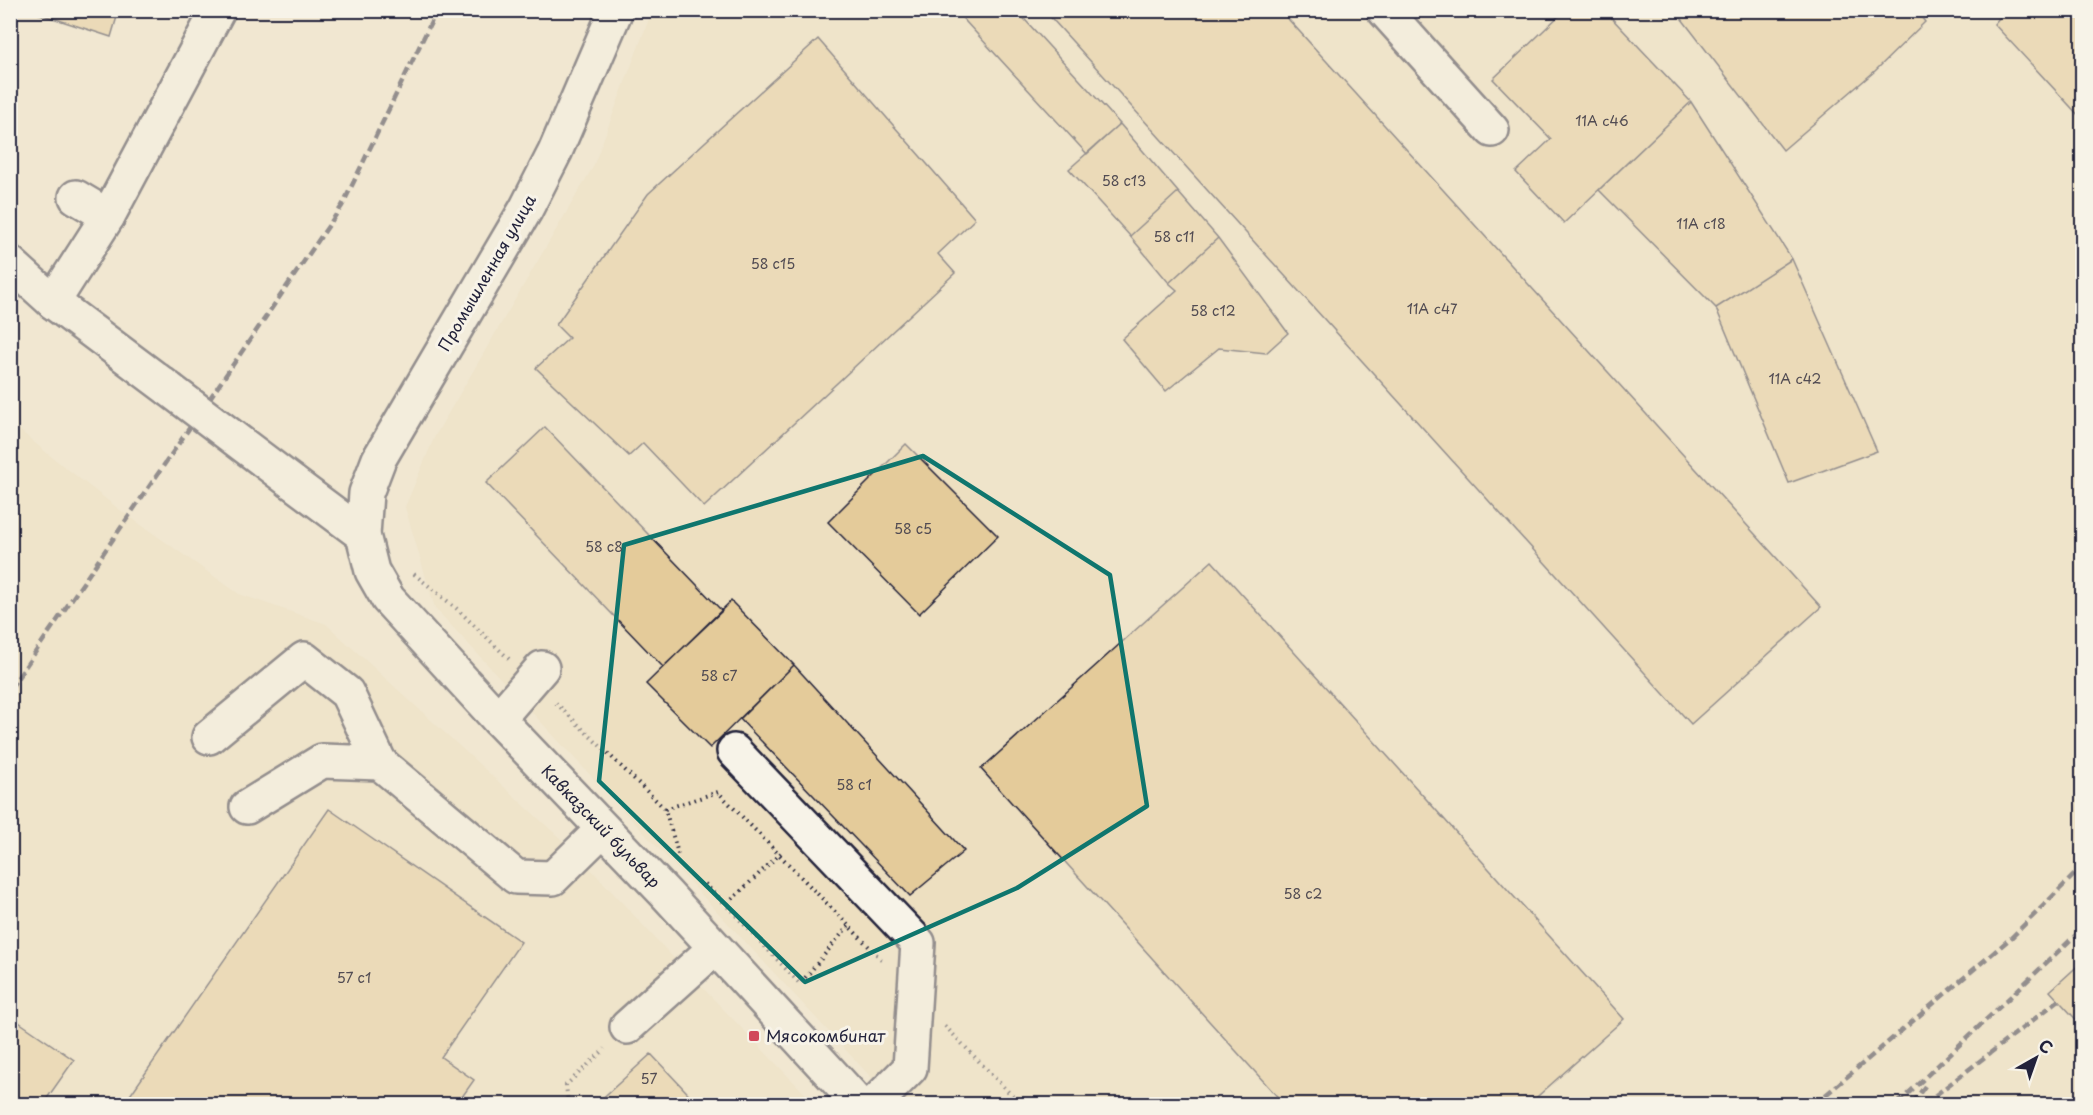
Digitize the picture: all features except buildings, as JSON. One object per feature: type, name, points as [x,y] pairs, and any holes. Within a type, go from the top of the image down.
[{"type":"street","points":[[54,302],[108,216],[218,10]]},
{"type":"street","name":"Промышленная улица","points":[[363,534],[366,494],[379,459],[526,209],[555,152],[616,10]]},
{"type":"street","points":[[1384,10],[1492,130]]},
{"type":"street","points":[[76,197],[108,216]]},
{"type":"street","points":[[10,263],[54,302],[363,534]]},
{"type":"street","name":"Кавказский бульвар","points":[[363,534],[372,571],[388,599],[859,1104]]},
{"type":"street","points":[[209,737],[304,659],[347,693],[380,763],[516,877],[553,878],[603,829]]},
{"type":"street","points":[[498,719],[537,674]]},
{"type":"street","points":[[734,751],[918,943],[910,1068],[874,1104]]},
{"type":"street","points":[[247,807],[322,761],[380,763]]},
{"type":"street","points":[[627,1027],[715,948]]},
{"type":"path","points":[[456,608],[537,674],[665,809],[678,856],[686,864]]},
{"type":"path","points":[[665,809],[718,792],[1020,1104]]},
{"type":"path","points":[[726,905],[808,828]]},
{"type":"path","points":[[702,880],[800,984],[874,896]]},
{"type":"path","points":[[567,1104],[566,1085],[627,1027]]},
{"type":"highlighted area","points":[[923,456],[1110,575],[1147,806],[1017,888],[805,982],[599,781],[624,545]]},
{"type":"shaded area","points":[[652,11],[2082,11],[2082,1104],[896,1104],[435,608],[405,507],[435,436],[593,167]]},
{"type":"shaded area","points":[[10,422],[120,510],[239,594],[326,624],[574,851],[815,1104],[11,1104]]},
{"type":"railway","points":[[10,689],[342,206],[437,10]]},
{"type":"railway","points":[[1815,1104],[2012,937],[2082,867]]},
{"type":"railway","points":[[1897,1104],[2082,929]]},
{"type":"railway","points":[[1924,1104],[2059,1000]]},
{"type":"railway","points":[[1912,1104],[1925,1086]]},
{"type":"place","name":"Мясокомбинат","points":[[754,1036]]}]
